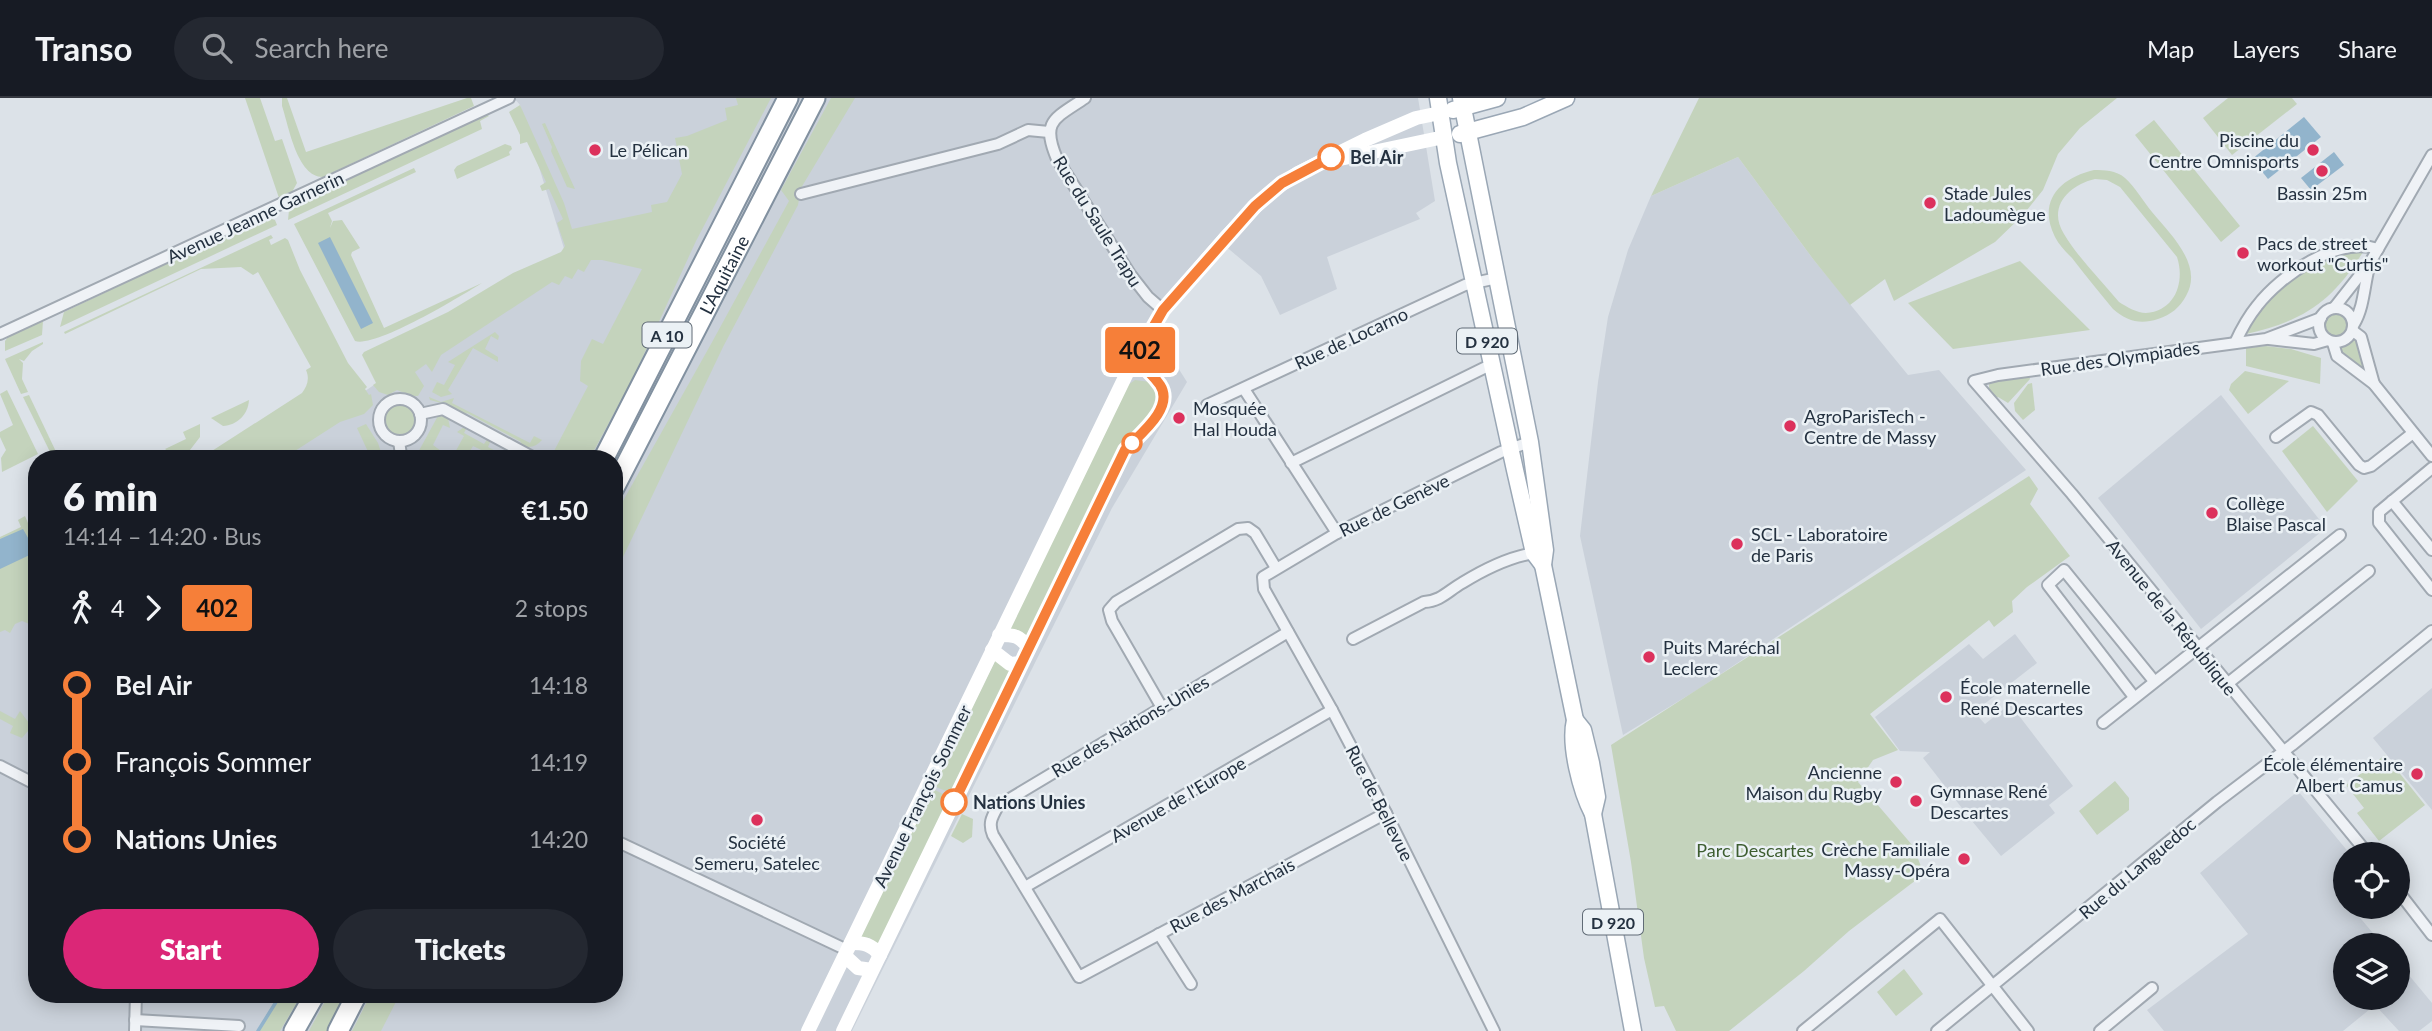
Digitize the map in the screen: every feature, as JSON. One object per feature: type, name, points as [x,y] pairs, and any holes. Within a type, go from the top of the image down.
[{"type":"highway","name":"L'Aquitaine","points":[[608,450],[788,98]]},
{"type":"highway","name":"L'Aquitaine","points":[[623,470],[814,98]]},
{"type":"highway","points":[[294,1031],[310,1003]]},
{"type":"highway","points":[[338,1031],[352,1003]]},
{"type":"main road","points":[[1439,106],[1497,98]]},
{"type":"main road","points":[[1444,136],[1523,117],[1566,98]]},
{"type":"main road","points":[[1462,103],[1468,132]]},
{"type":"main road","name":"D 920","points":[[1439,106],[1510,448],[1575,720],[1583,730],[1591,763],[1597,797],[1593,814],[1633,1031]]},
{"type":"main road","name":"D 920","points":[[1468,132],[1530,442],[1545,550],[1538,559]]},
{"type":"street","name":"Avenue Jeanne Garnerin","points":[[0,334],[509,98]]},
{"type":"street","points":[[801,194],[998,144],[1028,130],[1049,132],[1053,122],[1085,98]]},
{"type":"street","points":[[1139,352],[1151,375],[1162,387],[1164,397],[1160,412],[1125,450],[1021,663],[1010,664],[992,650],[1128,371],[1163,310],[1255,206],[1282,183],[1318,163],[1439,106]]},
{"type":"street","name":"Rue du Saule Trapu","points":[[1049,132],[1057,159],[1130,274],[1147,297],[1163,310]]},
{"type":"street","points":[[1318,163],[1444,136]]},
{"type":"street","points":[[2432,155],[2371,261],[2334,308],[2321,318],[2319,328],[2337,356],[2374,384],[2432,456]]},
{"type":"street","points":[[2235,343],[2257,306],[2284,278],[2333,252],[2363,246],[2378,249]]},
{"type":"street","points":[[2330,342],[2347,339],[2361,313],[2363,288],[2371,261]]},
{"type":"street","name":"Rue de Locarno","points":[[1207,405],[1474,283],[1497,278]]},
{"type":"street","points":[[2334,308],[2345,310],[2352,318],[2353,327],[2361,337],[2374,384]]},
{"type":"street","name":"Rue des Olympiades","points":[[2266,339],[2321,318]]},
{"type":"street","name":"Rue des Olympiades","points":[[1975,381],[1998,375],[2266,339],[2314,344],[2330,342]]},
{"type":"street","points":[[1291,463],[1483,368],[1493,366]]},
{"type":"street","points":[[1128,371],[1151,375]]},
{"type":"street","points":[[1121,386],[1130,378],[1151,375]]},
{"type":"street","name":"Avenue de la République","points":[[1975,381],[2199,646],[2227,684],[2358,842]]},
{"type":"street","points":[[1244,388],[1337,533]]},
{"type":"street","points":[[404,399],[415,405],[420,414],[420,425],[414,435],[399,441],[387,436],[379,419],[382,409],[391,401],[404,399]]},
{"type":"street","points":[[420,414],[443,409],[519,450]]},
{"type":"street","points":[[2276,437],[2311,412],[2318,415],[2364,468],[2371,467],[2413,433]]},
{"type":"street","points":[[399,441],[400,450]]},
{"type":"street","name":"Rue de Genève","points":[[1263,577],[1337,533],[1510,448],[1530,442]]},
{"type":"street","points":[[2432,468],[2379,512],[2379,523],[2432,590]]},
{"type":"street","points":[[2392,501],[2432,550]]},
{"type":"street","points":[[1161,706],[1112,621],[1109,610],[1116,602],[1238,529],[1248,528],[1255,533],[1276,569]]},
{"type":"street","points":[[2103,723],[2340,535]]},
{"type":"street","points":[[1353,639],[1424,602],[1435,601],[1452,592],[1459,584],[1515,557],[1538,559]]},
{"type":"street","points":[[2134,697],[2048,585],[2064,570],[2154,681]]},
{"type":"street","points":[[2227,684],[2369,571]]},
{"type":"street","name":"Rue de Bellevue","points":[[1263,577],[1264,589],[1386,813],[1494,1031]]},
{"type":"street","name":"Rue du Languedoc","points":[[1937,1031],[2217,802],[2432,631]]},
{"type":"street","name":"Rue des Nations-Unies","points":[[1079,977],[989,827],[998,806],[1288,632]]},
{"type":"street","points":[[999,635],[1017,635],[1028,649]]},
{"type":"street","name":"Avenue François Sommer","points":[[808,1031],[992,650]]},
{"type":"street","name":"Avenue François Sommer","points":[[872,971],[1021,663]]},
{"type":"street","name":"Avenue de l'Europe","points":[[1025,887],[1332,710]]},
{"type":"street","points":[[0,766],[28,780]]},
{"type":"street","name":"Rue des Marchais","points":[[1079,977],[1386,813]]},
{"type":"street","points":[[623,843],[848,950],[858,968],[872,971],[844,1031]]},
{"type":"street","points":[[2410,907],[2432,935]]},
{"type":"street","points":[[1803,1031],[1940,919],[2028,1031]]},
{"type":"street","points":[[1159,934],[1191,984]]},
{"type":"street","points":[[848,950],[866,943],[880,955]]},
{"type":"street","points":[[2099,1031],[2152,988]]},
{"type":"street","points":[[136,1003],[135,1026],[239,1026]]},
{"type":"shaded area","points":[[514,98],[1418,98],[1435,201],[1416,213],[1420,219],[1327,257],[1337,289],[1280,315],[1261,276],[1224,245],[1172,299],[1156,333],[1187,382],[1112,508],[852,1031],[0,1031],[0,622],[28,609],[28,1003],[623,1003],[623,450],[278,450],[566,255],[520,105]]},
{"type":"shaded area","name":"AgroParisTech - Centre de Massy","points":[[1738,157],[1813,259],[1908,375],[1939,370],[2026,470],[1697,690],[1623,735],[1580,536],[1608,317],[1628,250],[1651,196]]},
{"type":"shaded area","name":"Collège Blaise Pascal","points":[[2221,395],[2326,528],[2201,629],[2098,498]]},
{"type":"shaded area","points":[[2015,634],[2037,663],[1974,712],[1985,724],[2010,704],[2073,786],[2049,805],[2055,813],[2001,856],[1923,758],[1930,752],[1900,751],[1875,717],[1969,644],[1983,659]]},
{"type":"shaded area","name":"École élémentaire Albert Camus","points":[[2432,688],[2432,810],[2373,738]]},
{"type":"shaded area","points":[[2298,791],[2340,842],[2333,842],[2333,919],[2361,919],[2373,933],[2333,933],[2333,1010],[2369,1010],[2343,1031],[2164,1031],[2147,1010],[2248,934],[2200,873]]},
{"type":"shaded area","points":[[2410,976],[2432,1003],[2432,1021],[2419,1031],[2399,1031],[2380,1010],[2410,1010]]},
{"type":"green space","points":[[245,98],[260,98],[275,141],[282,139],[297,183],[292,192],[279,198]]},
{"type":"green space","points":[[282,98],[287,98],[306,152],[467,98],[471,98],[474,106],[323,177],[314,175],[300,160],[282,106]]},
{"type":"green space","points":[[736,98],[771,98],[696,241],[633,378],[594,450],[555,450],[588,386],[580,381],[581,361],[592,339],[603,344],[642,269],[591,260],[584,272],[578,269],[572,279],[565,276],[559,285],[552,282],[441,355],[432,372],[426,364],[415,372],[424,386],[418,396],[397,390],[388,395],[379,392],[373,385],[376,383],[362,355],[364,352],[448,312],[513,273],[561,252],[565,246],[557,223],[563,219],[549,189],[542,191],[540,186],[546,182],[527,142],[520,144],[520,135],[509,112],[520,105],[564,203],[572,229],[652,212],[651,205],[667,202],[682,174],[675,138],[727,120],[725,108],[738,105]]},
{"type":"green space","points":[[831,98],[855,98],[801,188],[798,205],[723,347],[623,557],[623,501],[789,201],[781,190]]},
{"type":"green space","name":"Stade Jules Ladoumègue","points":[[1699,98],[2117,98],[2080,128],[2058,154],[2043,190],[2023,215],[1995,242],[1894,301],[1885,279],[1850,305],[1738,157],[1651,196]]},
{"type":"green space","points":[[2228,98],[2292,98],[2297,104],[2232,155],[2203,118]]},
{"type":"green space","points":[[486,114],[489,116],[480,121],[482,129],[288,220],[289,210],[295,203]]},
{"type":"green space","points":[[2154,120],[2240,226],[2221,242],[2135,135]]},
{"type":"green space","points":[[545,123],[575,189],[567,187],[551,151],[552,147],[542,124]]},
{"type":"green space","points":[[505,144],[511,146],[510,155],[457,179],[454,170],[457,166]]},
{"type":"green space","points":[[414,168],[416,172],[328,213],[332,221],[330,228],[333,221],[342,220],[360,248],[351,255],[384,328],[482,283],[399,329],[381,337],[355,341],[294,224]]},
{"type":"green space","points":[[2094,170],[2118,173],[2132,186],[2175,240],[2191,273],[2184,300],[2171,313],[2145,322],[2123,316],[2113,309],[2057,240],[2050,224],[2050,202],[2062,185]],"holes":[[[2095,179],[2107,180],[2120,187],[2177,257],[2180,276],[2176,293],[2165,307],[2156,311],[2139,312],[2119,302],[2076,252],[2059,224],[2059,206],[2069,192]]]},
{"type":"green space","points":[[258,220],[275,220],[277,225],[60,327],[64,312]]},
{"type":"green space","points":[[271,235],[271,245],[285,238],[348,363],[367,387],[365,389],[369,395],[371,394],[373,405],[364,414],[340,422],[296,450],[213,450],[302,393],[307,382],[306,370],[311,367],[258,272],[253,275],[241,267],[201,269],[65,334],[64,332]]},
{"type":"green space","points":[[2351,252],[2363,252],[2340,284],[2314,307],[2284,323],[2246,334],[2262,304],[2288,281],[2319,263]]},
{"type":"green space","points":[[2020,261],[2090,330],[1953,349],[1908,303]]},
{"type":"green space","points":[[2336,313],[2344,317],[2348,325],[2344,333],[2336,337],[2328,333],[2324,325],[2328,317]]},
{"type":"green space","points":[[43,321],[42,335],[5,351],[8,337]]},
{"type":"green space","points":[[495,332],[499,336],[498,340],[491,336],[485,349],[498,357],[498,362],[473,348],[448,390],[452,394],[441,397],[432,392],[437,382],[444,385],[455,365],[448,362]]},
{"type":"green space","points":[[2354,338],[2369,376],[2341,355],[2337,347]]},
{"type":"green space","points":[[43,342],[24,361],[19,359],[23,363],[22,379],[28,392],[21,394],[5,359]]},
{"type":"green space","points":[[2266,346],[2291,349],[2321,358],[2320,384],[2246,366],[2246,348]]},
{"type":"green space","points":[[2245,371],[2289,381],[2248,414],[2229,390],[2231,384]]},
{"type":"green space","points":[[2029,375],[2030,379],[2008,403],[1998,397],[1994,399],[1989,392],[1989,384],[1995,380]]},
{"type":"green space","points":[[1135,380],[1150,382],[1159,397],[1029,639],[1020,631],[1009,629],[1128,385]]},
{"type":"green space","points":[[2032,383],[2035,410],[2023,420],[2015,411],[2014,403],[2028,384]]},
{"type":"green space","points":[[7,390],[36,450],[28,450],[28,459],[2,472],[1,458],[6,450],[0,432],[13,425],[0,394]]},
{"type":"green space","points":[[29,395],[55,450],[49,450],[23,397]]},
{"type":"green space","points":[[429,397],[441,402],[454,398],[452,403],[530,443],[534,436],[542,440],[532,447],[520,445],[521,442],[467,413],[465,416],[430,400]]},
{"type":"green space","points":[[249,400],[244,415],[233,424],[223,426],[211,418]]},
{"type":"green space","points":[[400,405],[411,409],[415,420],[411,431],[400,435],[389,431],[385,420],[389,409]]},
{"type":"green space","points":[[439,414],[448,418],[450,428],[443,425],[433,445],[440,450],[419,450]]},
{"type":"green space","points":[[200,424],[200,437],[190,450],[165,449],[186,439],[183,432]]},
{"type":"green space","points":[[366,424],[380,450],[367,450],[357,428]]},
{"type":"green space","points":[[2313,426],[2358,481],[2327,512],[2282,451]]},
{"type":"green space","points":[[467,427],[464,433],[484,444],[488,438],[491,440],[488,447],[494,450],[481,450],[473,446],[471,450],[456,450],[464,436],[457,432]]},
{"type":"green space","name":"Parc Descartes","points":[[2029,476],[2038,489],[2030,504],[2070,556],[2012,601],[2013,612],[1994,627],[1989,620],[1870,714],[1898,750],[1873,760],[1858,782],[1913,846],[1924,874],[1849,931],[1729,1031],[1676,1031],[1664,1006],[1655,1007],[1644,958],[1611,745]]},
{"type":"green space","points":[[25,516],[28,523],[28,623],[22,621],[15,624],[10,633],[5,630],[0,632],[0,537],[21,527],[18,520]]},
{"type":"green space","points":[[996,659],[1012,668],[951,793],[936,787],[935,783]]},
{"type":"green space","points":[[0,711],[15,719],[20,711],[28,722],[28,731],[22,738],[10,733],[13,726],[0,719]]},
{"type":"green space","points":[[2385,755],[2425,805],[2379,841],[2357,813],[2364,808],[2346,785]]},
{"type":"green space","points":[[2115,781],[2129,798],[2129,810],[2097,835],[2079,811]]},
{"type":"green space","points":[[935,790],[949,797],[880,947],[870,938],[860,937],[931,791]]},
{"type":"green space","points":[[962,814],[973,819],[972,837],[963,843],[951,836]]},
{"type":"green space","points":[[1904,969],[1923,994],[1896,1016],[1877,992]]},
{"type":"green space","points":[[274,1003],[297,1003],[280,1031],[257,1031]]},
{"type":"green space","points":[[324,1003],[341,1003],[327,1031],[309,1031]]},
{"type":"green space","points":[[366,1003],[395,1003],[381,1031],[352,1031]]},
{"type":"water","points":[[2304,117],[2321,137],[2268,179],[2252,159]]},
{"type":"water","name":"Bassin 25m","points":[[2334,152],[2344,165],[2311,190],[2301,178]]},
{"type":"water","points":[[330,237],[373,323],[361,329],[318,243]]},
{"type":"water","points":[[23,529],[28,538],[28,556],[0,569],[0,539]]},
{"type":"waterway","points":[[258,1031],[275,1003]]},
{"type":"bus line","name":"402","points":[[954,802],[1125,450],[1160,412],[1164,402],[1162,387],[1147,372],[1139,352],[1149,331],[1163,310],[1224,238],[1255,206],[1282,183],[1331,157]]},
{"type":"place","name":"Le Pélican","points":[[595,150]]},
{"type":"place","name":"Piscine du Centre Omnisports","points":[[2313,150]]},
{"type":"place","name":"Bel Air","points":[[1331,157]]},
{"type":"place","name":"Bassin 25m","points":[[2322,171]]},
{"type":"place","name":"Stade Jules Ladoumègue","points":[[1930,203]]},
{"type":"place","name":"Pacs de street workout \"Curtis\"","points":[[2243,253]]},
{"type":"place","name":"Mosquée Hal Houda","points":[[1179,418]]},
{"type":"place","name":"AgroParisTech - Centre de Massy","points":[[1790,426]]},
{"type":"place","name":"Collège Blaise Pascal","points":[[2212,513]]},
{"type":"place","name":"SCL - Laboratoire de Paris","points":[[1737,544]]},
{"type":"place","name":"Puits Maréchal Leclerc","points":[[1649,657]]},
{"type":"place","name":"École maternelle René Descartes","points":[[1946,697]]},
{"type":"place","name":"École élémentaire Albert Camus","points":[[2417,774]]},
{"type":"place","name":"Ancienne Maison du Rugby","points":[[1896,782]]},
{"type":"place","name":"Gymnase René Descartes","points":[[1916,801]]},
{"type":"place","name":"Nations Unies","points":[[954,802]]},
{"type":"place","name":"Société Semeru, Satelec","points":[[757,820]]},
{"type":"place","name":"Crèche Familiale Massy-Opéra","points":[[1964,859]]}]
